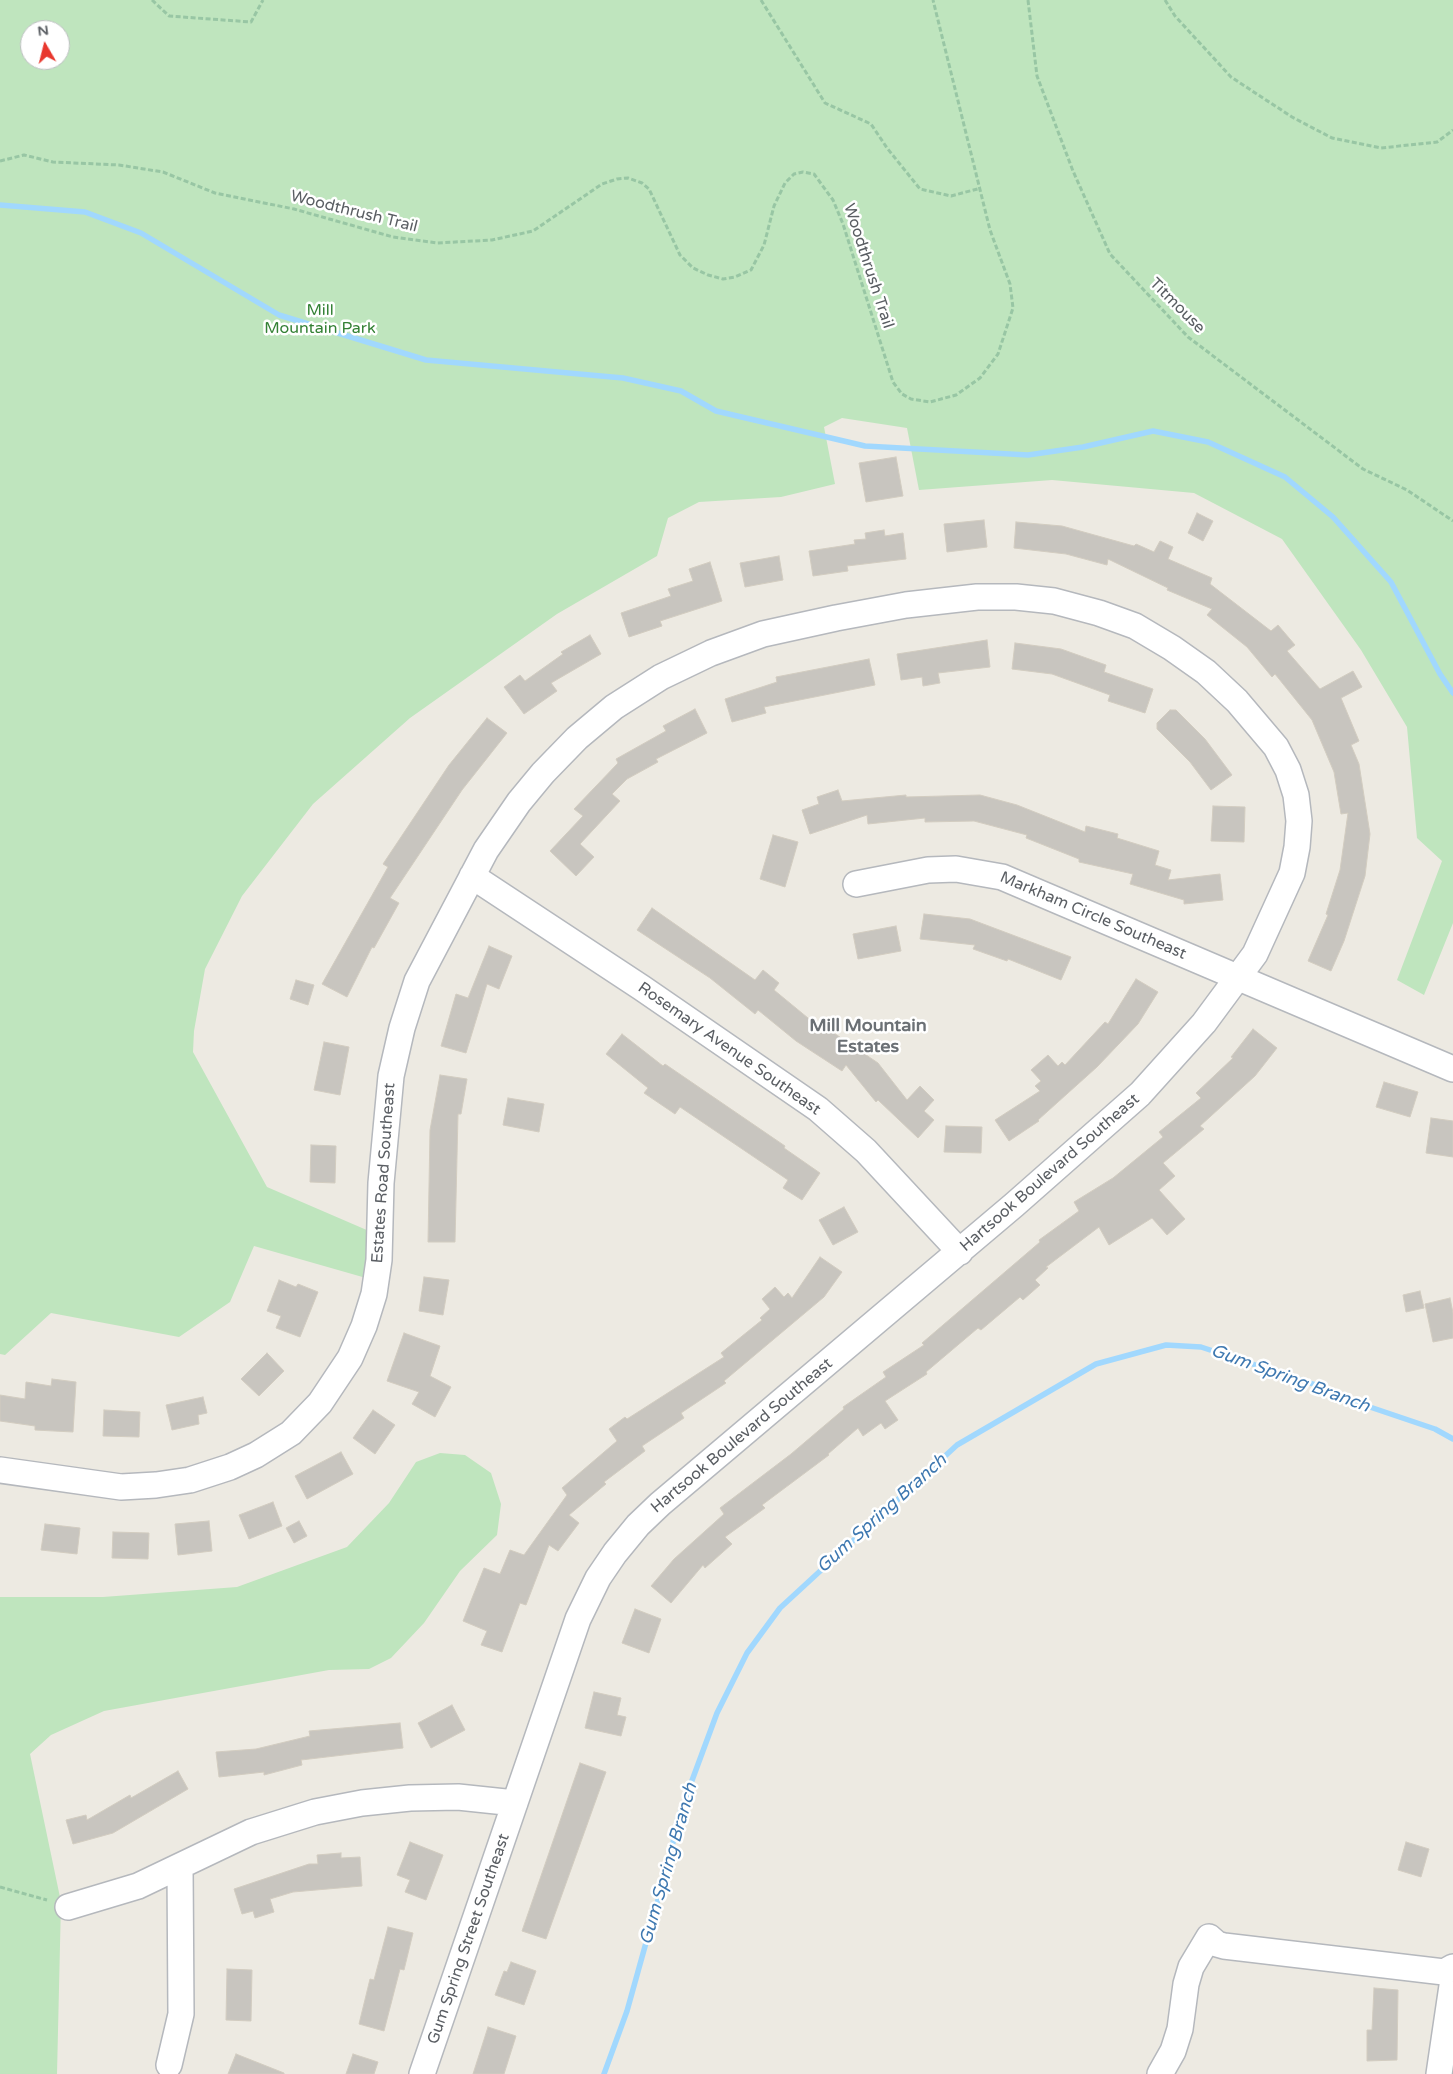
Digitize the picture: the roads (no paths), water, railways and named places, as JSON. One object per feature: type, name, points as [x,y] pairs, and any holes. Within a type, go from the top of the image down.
[{"type":"street","name":"Estates Road Southeast","points":[[0,1470],[121,1487],[156,1486],[190,1480],[230,1467],[256,1455],[291,1433],[320,1403],[350,1358],[364,1326],[374,1294],[379,1260],[385,1124],[391,1076],[402,1028],[417,982],[472,876],[486,850],[519,802],[543,772],[577,738],[622,702],[661,677],[711,653],[763,634],[836,618],[906,605],[977,597],[1016,597],[1054,601],[1099,613],[1135,626],[1172,648],[1206,672],[1237,701],[1276,746],[1288,770],[1296,795],[1299,821],[1297,848],[1292,873],[1255,954],[1238,977]]},
{"type":"street","name":"Markham Circle Southeast","points":[[856,884],[928,870],[956,869],[1002,876],[1238,977]]},
{"type":"street","name":"Rosemary Avenue Southeast","points":[[472,876],[625,977],[818,1109],[866,1151],[960,1252]]},
{"type":"street","points":[[1238,977],[1453,1069]]},
{"type":"street","name":"Hartsook Boulevard Southeast","points":[[515,1803],[578,1619],[598,1578],[638,1524],[960,1252],[1140,1094],[1204,1023],[1238,977]]},
{"type":"street","points":[[68,1907],[138,1886],[251,1832],[315,1812],[353,1804],[429,1798],[458,1798],[515,1803]]},
{"type":"street","name":"Gum Spring Street Southeast","points":[[422,2074],[515,1803]]},
{"type":"street","points":[[169,2065],[181,2014],[180,1867]]},
{"type":"street","points":[[1160,2074],[1173,2052],[1180,2029],[1186,1984],[1191,1967],[1209,1937],[1217,1944],[1224,1946],[1444,1972],[1453,1967]]},
{"type":"street","points":[[1439,2074],[1453,1980]]},
{"type":"waterway","points":[[0,205],[85,212],[141,233],[279,315],[426,360],[623,378],[681,391],[716,411],[865,446],[1028,455],[1083,447],[1153,431],[1208,442],[1285,477],[1333,517],[1391,582],[1440,674],[1453,693]]},
{"type":"waterway","name":"Gum Spring Branch","points":[[604,2074],[627,2011],[671,1853],[677,1821],[717,1713],[747,1653],[780,1608],[957,1445],[1096,1364],[1166,1345],[1201,1347],[1319,1386],[1364,1405],[1435,1429],[1453,1439]]},
{"type":"district","name":"Mill Mountain Estates","points":[[868,1036]]},
{"type":"park label","name":"Mill Mountain Park","points":[[320,320]]}]
